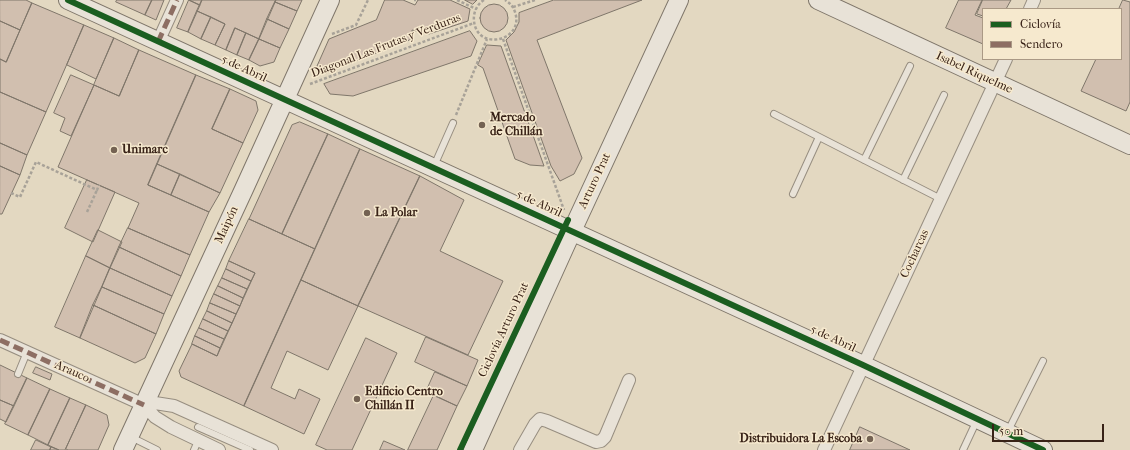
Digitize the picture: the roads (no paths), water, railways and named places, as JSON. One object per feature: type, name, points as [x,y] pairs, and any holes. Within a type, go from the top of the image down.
[{"type":"street","name":"5 de Abril","points":[[68,0],[433,168],[568,226],[1043,450]]},
{"type":"street","points":[[158,42],[177,0]]},
{"type":"street","name":"Maipón","points":[[126,443],[330,0]]},
{"type":"street","name":"Arturo Prat","points":[[475,449],[568,226],[679,0]]},
{"type":"street","name":"Isabel Riquelme","points":[[818,0],[1130,145]]},
{"type":"street","name":"Cocharcas","points":[[824,450],[1006,60]]},
{"type":"street","name":"Arauco","points":[[0,340],[144,405],[155,416],[196,446],[219,450]]},
{"type":"street","points":[[520,450],[535,424],[540,419],[596,442],[601,441],[629,380]]},
{"type":"street","name":"Arauco","points":[[144,405],[155,403],[174,406],[272,450]]},
{"type":"lane","points":[[864,160],[910,66]]},
{"type":"lane","points":[[903,180],[944,95]]},
{"type":"lane","points":[[774,114],[941,199]]},
{"type":"lane","points":[[433,168],[453,123]]},
{"type":"lane","points":[[792,194],[819,137]]},
{"type":"lane","points":[[18,374],[26,352]]},
{"type":"lane","points":[[1007,433],[1043,361]]},
{"type":"lane","points":[[963,450],[978,419]]},
{"type":"lane","points":[[198,427],[250,450]]},
{"type":"lane","points":[[126,443],[157,450]]},
{"type":"place","name":"Mercado de Chillán","points":[[482,125]]},
{"type":"place","name":"Unimarc","points":[[114,150]]},
{"type":"place","name":"La Polar","points":[[367,213]]},
{"type":"place","name":"Edificio Centro Chillán II","points":[[357,399]]},
{"type":"place","name":"Distribuidora La Escoba","points":[[870,439]]}]
